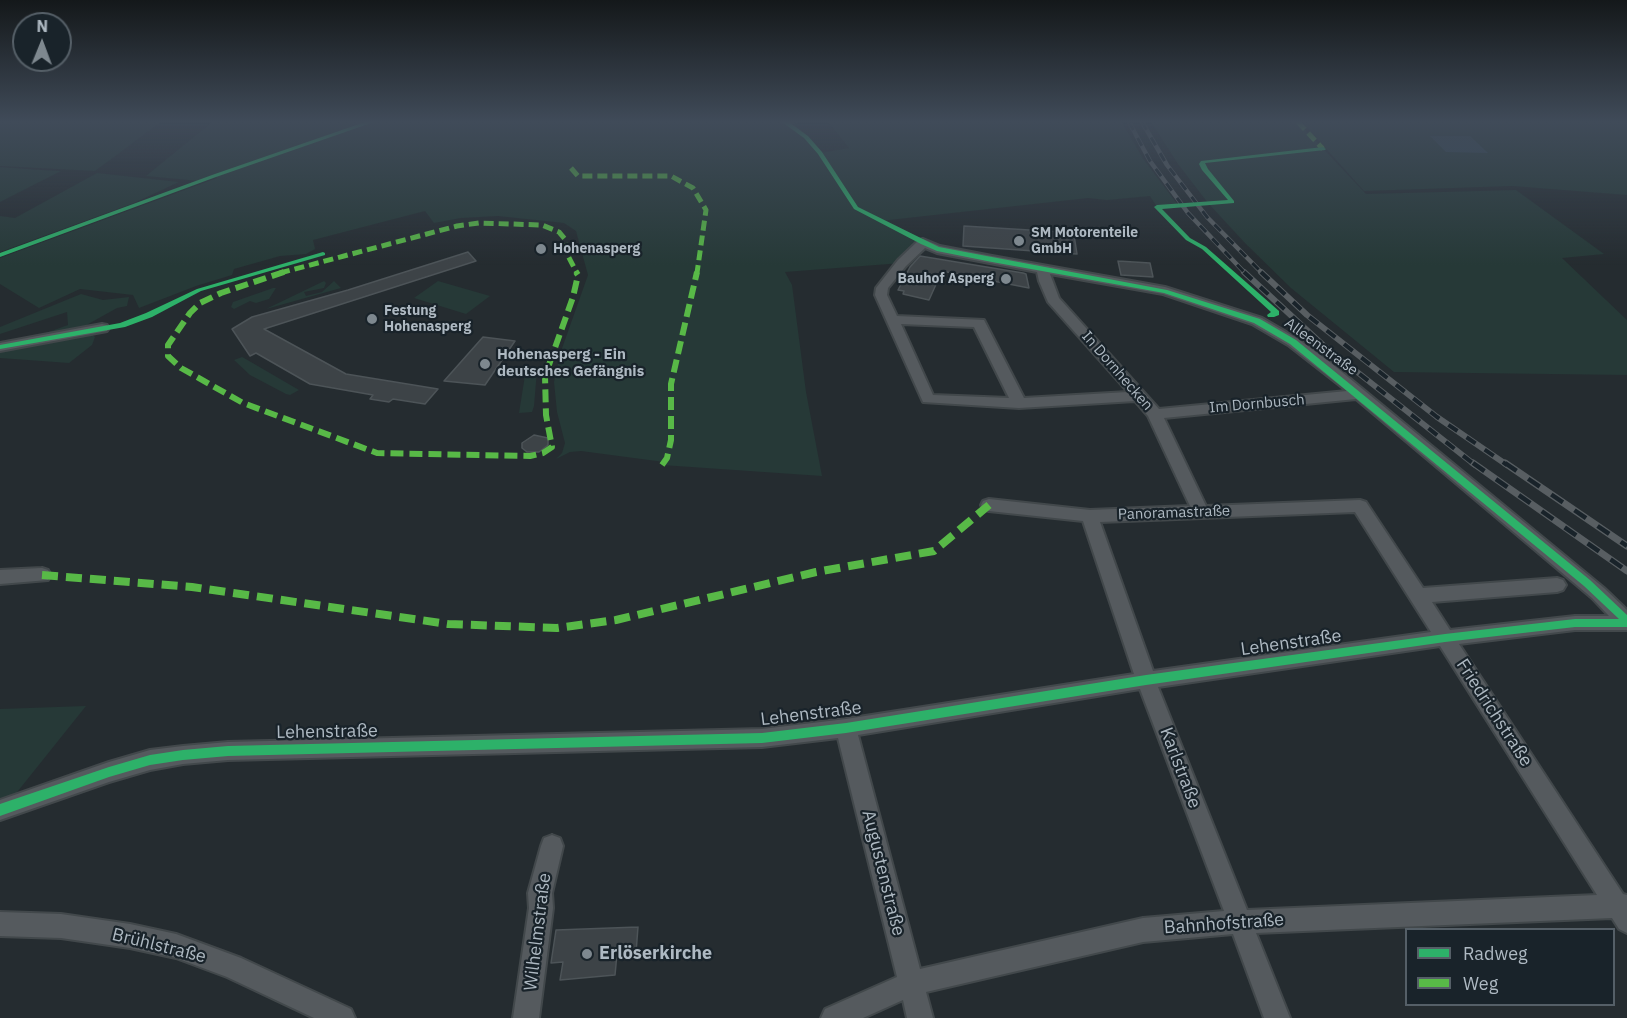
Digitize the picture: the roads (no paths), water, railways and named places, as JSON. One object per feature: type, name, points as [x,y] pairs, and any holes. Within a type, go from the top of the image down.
[{"type":"street","name":"Alleenstraße","points":[[892,320],[881,295],[882,288],[902,263],[923,243],[937,249],[1165,291],[1257,321],[1293,342],[1360,394],[1598,593],[1627,622]]},
{"type":"street","name":"In Dornhecken","points":[[1043,269],[1045,281],[1053,299],[1155,414],[1200,511]]},
{"type":"street","points":[[1019,403],[978,323],[892,320],[928,399],[1019,403],[1138,396]]},
{"type":"street","points":[[0,347],[102,328]]},
{"type":"street","name":"Im Dornbusch","points":[[1155,414],[1360,394]]},
{"type":"street","name":"Panoramastraße","points":[[989,504],[1090,516],[1360,506]]},
{"type":"street","name":"Friedrichstraße","points":[[1360,506],[1624,911]]},
{"type":"street","name":"Karlstraße","points":[[1090,516],[1146,680],[1277,1018]]},
{"type":"street","points":[[0,577],[42,575]]},
{"type":"street","points":[[1417,596],[1557,585]]},
{"type":"street","name":"Lehenstraße","points":[[0,810],[150,760],[217,752],[762,738],[846,728],[1146,680],[1445,638],[1575,623],[1627,622]]},
{"type":"street","name":"Augustenstraße","points":[[846,728],[920,1018]]},
{"type":"street","name":"Wilhelmstraße","points":[[526,1018],[541,908],[540,894],[552,846]]},
{"type":"street","name":"Bahnhofstraße","points":[[834,1018],[911,983],[1143,930],[1239,922],[1624,911]]},
{"type":"street","name":"Brühlstraße","points":[[0,924],[61,926],[130,936],[176,946],[232,967],[342,1018]]},
{"type":"railway","points":[[1156,170],[1188,213],[1244,272]]},
{"type":"railway","points":[[1170,170],[1207,217],[1261,272]]},
{"type":"railway","points":[[1244,272],[1323,345],[1475,465]]},
{"type":"railway","points":[[1261,272],[1307,315],[1437,417],[1507,465]]},
{"type":"railway","points":[[1473,463],[1627,571]]},
{"type":"railway","points":[[1505,463],[1627,546]]},
{"type":"place","name":"SM Motorenteile GmbH","points":[[1019,241]]},
{"type":"place","name":"Hohenasperg","points":[[541,249]]},
{"type":"place","name":"Bauhof Asperg","points":[[1006,279]]},
{"type":"place","name":"Festung Hohenasperg","points":[[372,319]]},
{"type":"place","name":"Hohenasperg - Ein deutsches Gefängnis","points":[[485,364]]},
{"type":"place","name":"Erlöserkirche","points":[[587,954]]}]
